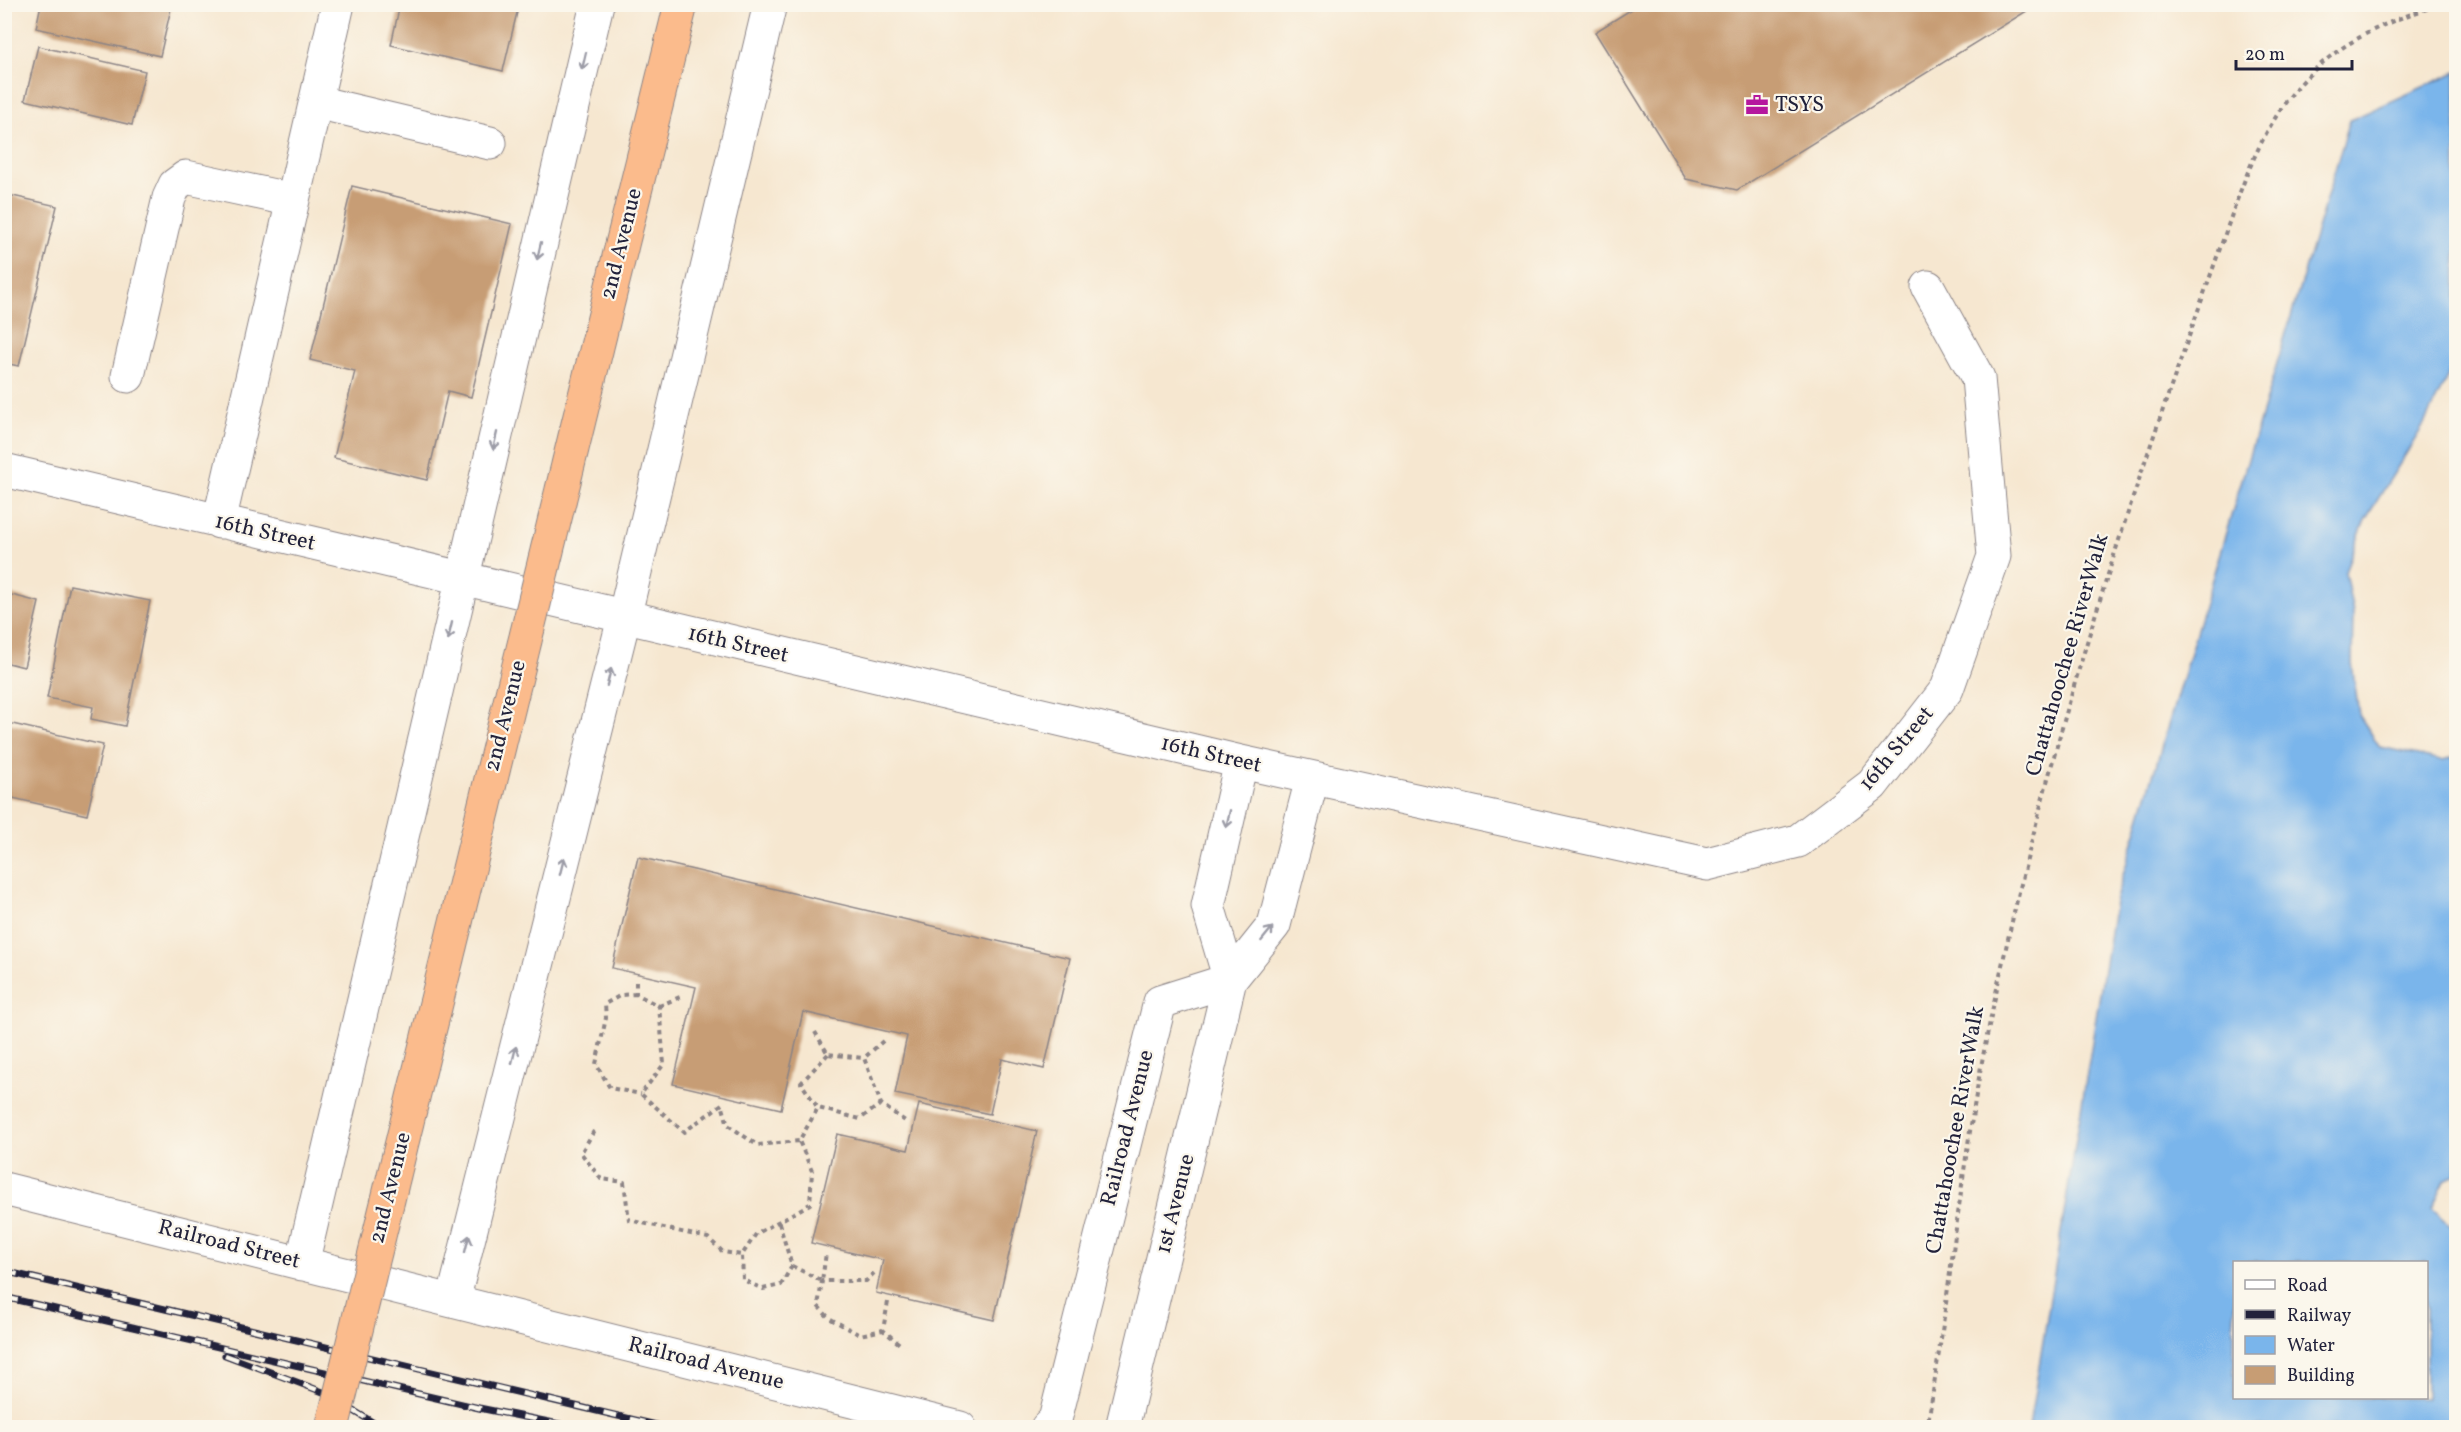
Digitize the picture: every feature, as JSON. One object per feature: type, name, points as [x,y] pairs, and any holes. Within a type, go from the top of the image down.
[{"type":"main road","name":"2nd Avenue","points":[[332,1428],[681,4]]},
{"type":"street","points":[[219,522],[338,4]]},
{"type":"street","points":[[302,1264],[597,4]]},
{"type":"street","points":[[453,1301],[624,618],[770,4]]},
{"type":"street","points":[[316,102],[490,143]]},
{"type":"street","points":[[128,376],[169,198],[175,185],[186,177],[293,200]]},
{"type":"street","name":"16th Street","points":[[4,470],[462,580],[1241,762],[1707,864],[1798,841],[1872,785],[1947,689],[1994,556],[1978,378],[1928,287]]},
{"type":"street","points":[[1230,980],[1208,906],[1241,762]]},
{"type":"street","name":"1st Avenue","points":[[1122,1428],[1230,980],[1274,925],[1312,778]]},
{"type":"street","name":"Railroad Avenue","points":[[1047,1428],[1055,1420],[1160,1002],[1230,980]]},
{"type":"street","name":"Railroad Street","points":[[4,1189],[453,1301]]},
{"type":"street","name":"Railroad Avenue","points":[[453,1301],[960,1428]]},
{"type":"path","name":"Chattahoochee RiverWalk","points":[[1927,1428],[1956,1218],[1983,1057],[2028,861],[2080,658],[2154,432],[2242,185],[2267,129],[2297,87],[2332,56],[2368,31],[2418,11],[2444,4]]},
{"type":"path","points":[[636,982],[636,994]]},
{"type":"path","points":[[659,1006],[636,994],[621,995],[605,1004],[606,1018],[596,1064],[610,1088],[641,1094],[684,1132],[722,1104],[728,1125],[757,1145],[799,1141]]},
{"type":"path","points":[[659,1006],[680,997]]},
{"type":"path","points":[[641,1094],[664,1064],[659,1006]]},
{"type":"path","points":[[815,1032],[828,1054]]},
{"type":"path","points":[[828,1054],[864,1058],[883,1041]]},
{"type":"path","points":[[828,1054],[801,1083],[818,1108],[860,1119],[881,1104]]},
{"type":"path","points":[[864,1058],[881,1104],[904,1121]]},
{"type":"path","points":[[799,1141],[818,1108]]},
{"type":"path","points":[[594,1131],[581,1153],[601,1179],[624,1182],[629,1220],[708,1238],[723,1252],[742,1255]]},
{"type":"path","points":[[780,1223],[792,1266],[781,1285],[763,1289],[743,1280],[742,1255],[756,1234],[780,1223],[810,1204],[812,1171],[799,1141]]},
{"type":"path","points":[[826,1253],[818,1306],[829,1318],[860,1335],[883,1330]]},
{"type":"path","points":[[792,1266],[822,1281],[866,1281],[874,1273]]},
{"type":"path","points":[[883,1330],[888,1302]]},
{"type":"path","points":[[883,1330],[902,1346]]},
{"type":"water","points":[[2456,72],[2456,360],[2422,428],[2365,520],[2345,572],[2353,612],[2352,663],[2359,715],[2380,747],[2442,760],[2456,757],[2456,1174],[2445,1180],[2432,1208],[2456,1230],[2456,1427],[2029,1427],[2115,902],[2350,120]]},
{"type":"building","points":[[41,4],[172,4],[160,56],[36,28]]},
{"type":"building","points":[[400,4],[519,4],[503,71],[391,45]]},
{"type":"building","name":"TSYS","points":[[1640,4],[2038,4],[1737,190],[1686,179],[1595,32]]},
{"type":"building","points":[[38,46],[145,71],[132,125],[25,100]]},
{"type":"building","points":[[352,186],[512,224],[471,397],[448,391],[427,480],[334,458],[355,371],[310,360]]},
{"type":"building","points":[[4,194],[57,206],[19,366],[4,363]]},
{"type":"building","points":[[70,585],[150,601],[125,726],[91,719],[93,707],[47,698]]},
{"type":"building","points":[[4,593],[39,602],[24,667],[4,662]]},
{"type":"building","points":[[4,722],[103,745],[87,815],[4,796]]},
{"type":"building","points":[[638,857],[1070,958],[1044,1069],[1002,1059],[990,1114],[895,1094],[907,1036],[803,1012],[781,1109],[673,1084],[696,987],[612,968]]},
{"type":"building","points":[[919,1104],[1037,1131],[994,1320],[876,1293],[883,1260],[811,1243],[837,1134],[908,1150]]},
{"type":"railway","points":[[4,1271],[669,1428]]},
{"type":"railway","points":[[4,1297],[479,1408],[579,1428]]},
{"type":"railway","points":[[225,1355],[323,1392],[382,1428]]},
{"type":"place","name":"TSYS","points":[[1757,105]]}]
